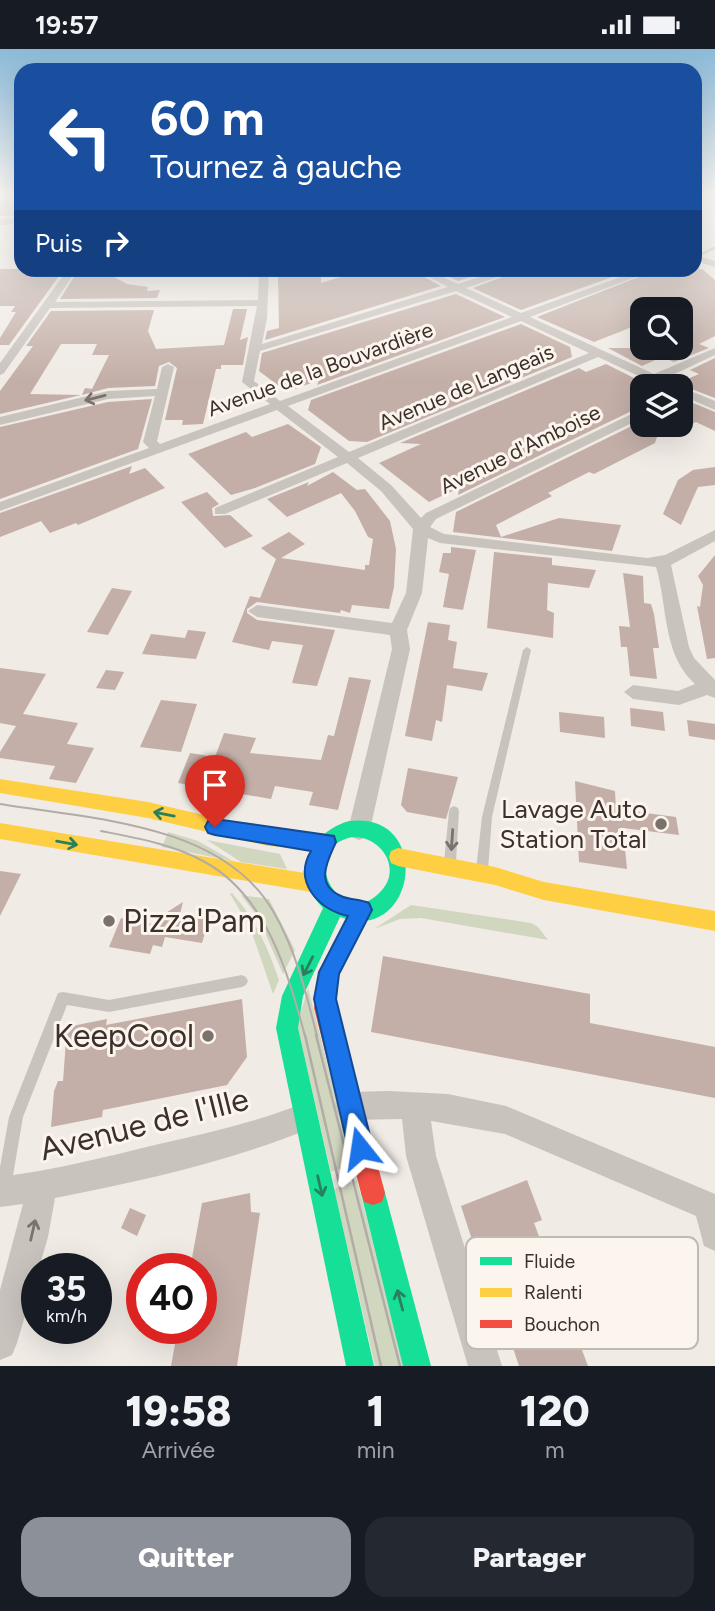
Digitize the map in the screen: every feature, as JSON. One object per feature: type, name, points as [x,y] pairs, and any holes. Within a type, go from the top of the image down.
[{"type":"main road","points":[[0,786],[170,814],[244,833],[313,843],[327,842]]},
{"type":"main road","points":[[362,910],[334,904],[317,884],[315,861],[327,842],[339,834],[359,830],[386,840],[398,857],[398,880],[389,897],[362,910],[329,972],[325,990],[327,1020],[417,1366]]},
{"type":"main road","points":[[0,831],[317,884]]},
{"type":"main road","points":[[398,857],[482,874],[544,891],[715,921]]},
{"type":"main road","points":[[398,880],[415,880]]},
{"type":"main road","points":[[470,888],[493,892],[544,891]]},
{"type":"main road","points":[[334,904],[327,932],[302,978],[286,1020],[304,1117],[360,1366]]},
{"type":"street","points":[[2,364],[67,277]]},
{"type":"street","points":[[264,277],[256,349],[248,382],[386,488],[421,528],[440,538],[647,563],[662,562],[715,535]]},
{"type":"street","points":[[434,277],[644,374]]},
{"type":"street","points":[[256,349],[490,277]]},
{"type":"street","name":"Avenue de la Bouvardière","points":[[0,506],[631,277]]},
{"type":"street","points":[[47,305],[262,303]]},
{"type":"street","points":[[665,374],[715,351]]},
{"type":"street","name":"Avenue de Langeais","points":[[220,511],[598,352]]},
{"type":"street","points":[[157,449],[150,442],[168,367]]},
{"type":"street","points":[[0,421],[108,395],[162,392]]},
{"type":"street","points":[[693,397],[715,406]]},
{"type":"street","name":"Avenue d'Amboise","points":[[421,528],[435,514],[630,419]]},
{"type":"street","points":[[359,830],[401,649],[398,630],[414,593],[421,528]]},
{"type":"street","points":[[662,562],[669,581],[679,650],[687,665],[712,689]]},
{"type":"street","points":[[257,611],[398,630]]},
{"type":"street","points":[[633,692],[679,698],[712,689]]},
{"type":"street","points":[[349,1106],[383,1103],[481,1112],[506,1120],[713,1217]]},
{"type":"street","points":[[415,1106],[421,1156],[466,1304]]},
{"type":"street","name":"Avenue de l'Ille","points":[[1,1192],[42,1187],[238,1139],[304,1117]]},
{"type":"street","points":[[0,1343],[32,1237],[42,1187]]},
{"type":"street","points":[[480,1349],[485,1366]]},
{"type":"lane","points":[[482,874],[487,817],[527,650]]},
{"type":"lane","points":[[449,869],[454,811]]},
{"type":"lane","points":[[1,1192],[16,1117],[63,998],[109,1006],[243,981]]},
{"type":"green space","points":[[168,832],[198,841],[233,861],[162,847]]},
{"type":"green space","points":[[207,840],[280,854],[287,869],[241,862]]},
{"type":"green space","points":[[232,893],[254,923],[270,956],[279,980],[273,994],[250,927],[230,894]]},
{"type":"green space","points":[[241,895],[269,899],[295,950],[283,974],[258,917]]},
{"type":"green space","points":[[411,905],[531,923],[538,927],[548,940],[421,918],[400,919],[374,929]]},
{"type":"green space","points":[[308,988],[353,1164],[331,1172],[297,1025]]},
{"type":"green space","points":[[357,1180],[404,1366],[375,1366],[334,1189]]},
{"type":"building","points":[[0,269],[14,269],[14,277],[58,277],[9,345],[0,345],[0,338],[16,312],[11,312],[15,306],[0,306]]},
{"type":"building","points":[[702,269],[715,280],[715,336],[699,344],[709,348],[693,354],[693,297],[630,297],[630,328],[594,342],[537,317],[639,277],[702,277]]},
{"type":"building","points":[[74,277],[114,277],[127,284],[148,287],[147,291],[160,290],[157,298],[60,299]]},
{"type":"building","points":[[278,277],[321,277],[321,283],[341,277],[425,277],[441,286],[265,340],[267,331],[279,328]]},
{"type":"building","points":[[450,277],[470,277],[458,281]]},
{"type":"building","points":[[502,277],[612,277],[521,310],[473,288]]},
{"type":"building","points":[[456,294],[505,317],[317,385],[319,380],[287,392],[259,371],[262,353]]},
{"type":"building","points":[[233,309],[247,309],[240,340],[248,337],[243,365],[221,365],[221,369],[216,369],[203,424],[182,425],[183,420],[165,420],[177,368],[169,362],[159,366],[155,386],[108,388],[82,395],[85,388],[92,389],[109,355],[92,355],[97,344],[61,344],[30,394],[81,395],[0,414],[0,391],[33,346],[26,346],[51,311],[154,310],[148,331],[156,349],[224,345]]},
{"type":"building","points":[[521,324],[570,347],[572,357],[367,442],[349,441],[308,410],[311,400]]},
{"type":"building","points":[[608,348],[630,348],[630,360]]},
{"type":"building","points":[[715,358],[715,398],[693,390],[693,377],[699,374],[690,370]]},
{"type":"building","points":[[631,360],[655,360],[642,366]]},
{"type":"building","points":[[606,364],[630,376],[630,412],[458,495],[459,488],[429,502],[379,463],[421,444],[400,443],[579,368],[586,372]]},
{"type":"building","points":[[152,399],[138,449],[0,499],[0,427],[108,402]]},
{"type":"building","points":[[693,403],[715,412],[715,431],[696,422],[693,423]]},
{"type":"building","points":[[288,424],[321,447],[315,464],[255,488],[231,495],[188,454],[246,432],[252,437]]},
{"type":"building","points":[[630,427],[630,437],[657,437],[655,443],[594,474],[589,472],[548,493],[552,496],[496,525],[501,537],[559,518],[621,525],[612,551],[453,532],[456,512]]},
{"type":"building","points":[[132,466],[129,474],[145,468],[165,488],[78,525],[76,523],[50,533],[41,521],[0,537],[0,513]]},
{"type":"building","points":[[715,467],[715,485],[698,487],[681,525],[663,514],[678,480],[693,470]]},
{"type":"building","points":[[333,472],[357,490],[365,489],[390,521],[396,549],[394,587],[389,609],[352,605],[350,613],[341,610],[340,613],[257,602],[247,609],[247,613],[257,620],[335,630],[317,686],[292,683],[303,645],[272,641],[269,650],[232,642],[250,596],[260,598],[276,559],[261,548],[289,532],[305,544],[281,558],[365,570],[365,565],[369,565],[373,539],[368,537],[355,511],[341,493],[287,517],[267,499],[309,482],[307,486]]},
{"type":"building","points":[[207,492],[219,504],[212,508],[213,516],[230,515],[253,536],[225,548],[181,502]]},
{"type":"building","points":[[451,547],[476,550],[463,610],[443,607],[449,574],[439,572],[443,553],[451,553]]},
{"type":"building","points":[[494,552],[552,558],[552,565],[596,570],[589,588],[548,583],[547,610],[554,613],[553,638],[487,628]]},
{"type":"building","points":[[715,555],[715,658],[707,659],[697,606],[700,607],[703,585],[698,576]]},
{"type":"building","points":[[623,573],[643,576],[644,603],[651,604],[659,648],[653,648],[657,679],[630,676],[627,647],[621,647],[619,626],[630,627]]},
{"type":"building","points":[[112,588],[132,591],[108,635],[87,632]]},
{"type":"building","points":[[428,622],[450,625],[448,640],[457,642],[453,668],[488,673],[482,691],[447,685],[442,722],[436,720],[432,741],[405,736]]},
{"type":"building","points":[[188,630],[206,632],[196,659],[142,654],[151,634],[185,638]]},
{"type":"building","points":[[0,668],[46,674],[23,714],[78,723],[67,744],[94,748],[76,783],[49,779],[55,766],[0,758],[0,752],[16,726],[0,723]]},
{"type":"building","points":[[106,670],[124,672],[115,690],[96,688]]},
{"type":"building","points":[[349,677],[371,680],[338,810],[309,805],[313,792],[275,786],[271,799],[178,783],[190,753],[215,757],[224,733],[256,738],[250,753],[321,760],[328,735],[334,736]]},
{"type":"building","points":[[161,700],[197,704],[181,752],[140,747]]},
{"type":"building","points":[[630,708],[663,712],[665,731],[631,726]]},
{"type":"building","points":[[559,712],[604,717],[605,738],[560,732]]},
{"type":"building","points":[[687,720],[715,724],[715,740],[689,736]]},
{"type":"building","points":[[408,768],[458,777],[446,819],[407,812],[401,805]]},
{"type":"building","points":[[575,781],[615,791],[616,809],[676,817],[679,835],[623,828],[627,869],[579,862]]},
{"type":"building","points":[[0,871],[21,874],[0,916]]},
{"type":"building","points":[[183,902],[180,914],[209,919],[202,943],[165,937],[162,947],[153,945],[150,954],[109,947],[121,918],[157,925],[161,916]]},
{"type":"building","points":[[383,956],[590,994],[590,1023],[715,1047],[715,1098],[371,1032]]},
{"type":"building","points":[[242,999],[247,1057],[227,1085],[103,1110],[102,1117],[51,1127],[54,1091],[58,1081],[63,1081],[67,1027],[107,1019],[106,1025]]},
{"type":"building","points":[[527,1180],[542,1220],[534,1223],[539,1237],[471,1237],[461,1206]]},
{"type":"building","points":[[250,1193],[251,1212],[260,1213],[237,1366],[171,1366],[175,1344],[217,1344],[217,1253],[193,1253],[202,1203]]},
{"type":"building","points":[[130,1208],[146,1215],[137,1236],[121,1228]]},
{"type":"building","points":[[513,1349],[582,1349],[588,1366],[519,1366]]},
{"type":"tram line","points":[[0,804],[113,821],[152,830],[188,842],[222,859],[250,882],[273,911],[300,972],[317,1036]]},
{"type":"tram line","points":[[101,831],[154,842],[191,855],[225,875],[243,893],[258,914],[282,962],[305,1036]]},
{"type":"tram line","points":[[305,1035],[381,1366]]},
{"type":"tram line","points":[[316,1035],[400,1366]]},
{"type":"traffic: fast","points":[[357,829],[373,832],[386,841],[395,854],[398,870],[395,886],[386,899],[373,908],[357,911],[341,908],[328,899],[319,886],[316,870],[319,854],[328,841],[341,832],[357,829]]},
{"type":"traffic: fast","points":[[334,904],[329,920],[299,980],[287,1028],[360,1366]]},
{"type":"traffic: fast","points":[[373,1193],[417,1366]]},
{"type":"traffic: slow","points":[[0,786],[148,810],[268,838],[327,842]]},
{"type":"traffic: slow","points":[[0,831],[317,884]]},
{"type":"traffic: slow","points":[[398,857],[495,876],[544,891],[715,921]]},
{"type":"traffic: jam","points":[[362,910],[329,972],[325,1008],[373,1193]]},
{"type":"place","name":"Lavage Auto Station Total","points":[[661,824]]},
{"type":"place","name":"Pizza'Pam","points":[[109,921]]},
{"type":"place","name":"KeepCool","points":[[208,1036]]},
{"type":"route","points":[[215,827],[313,843],[327,842],[315,861],[315,877],[320,890],[334,904],[362,910],[329,972],[325,990],[327,1020],[360,1148]]}]
